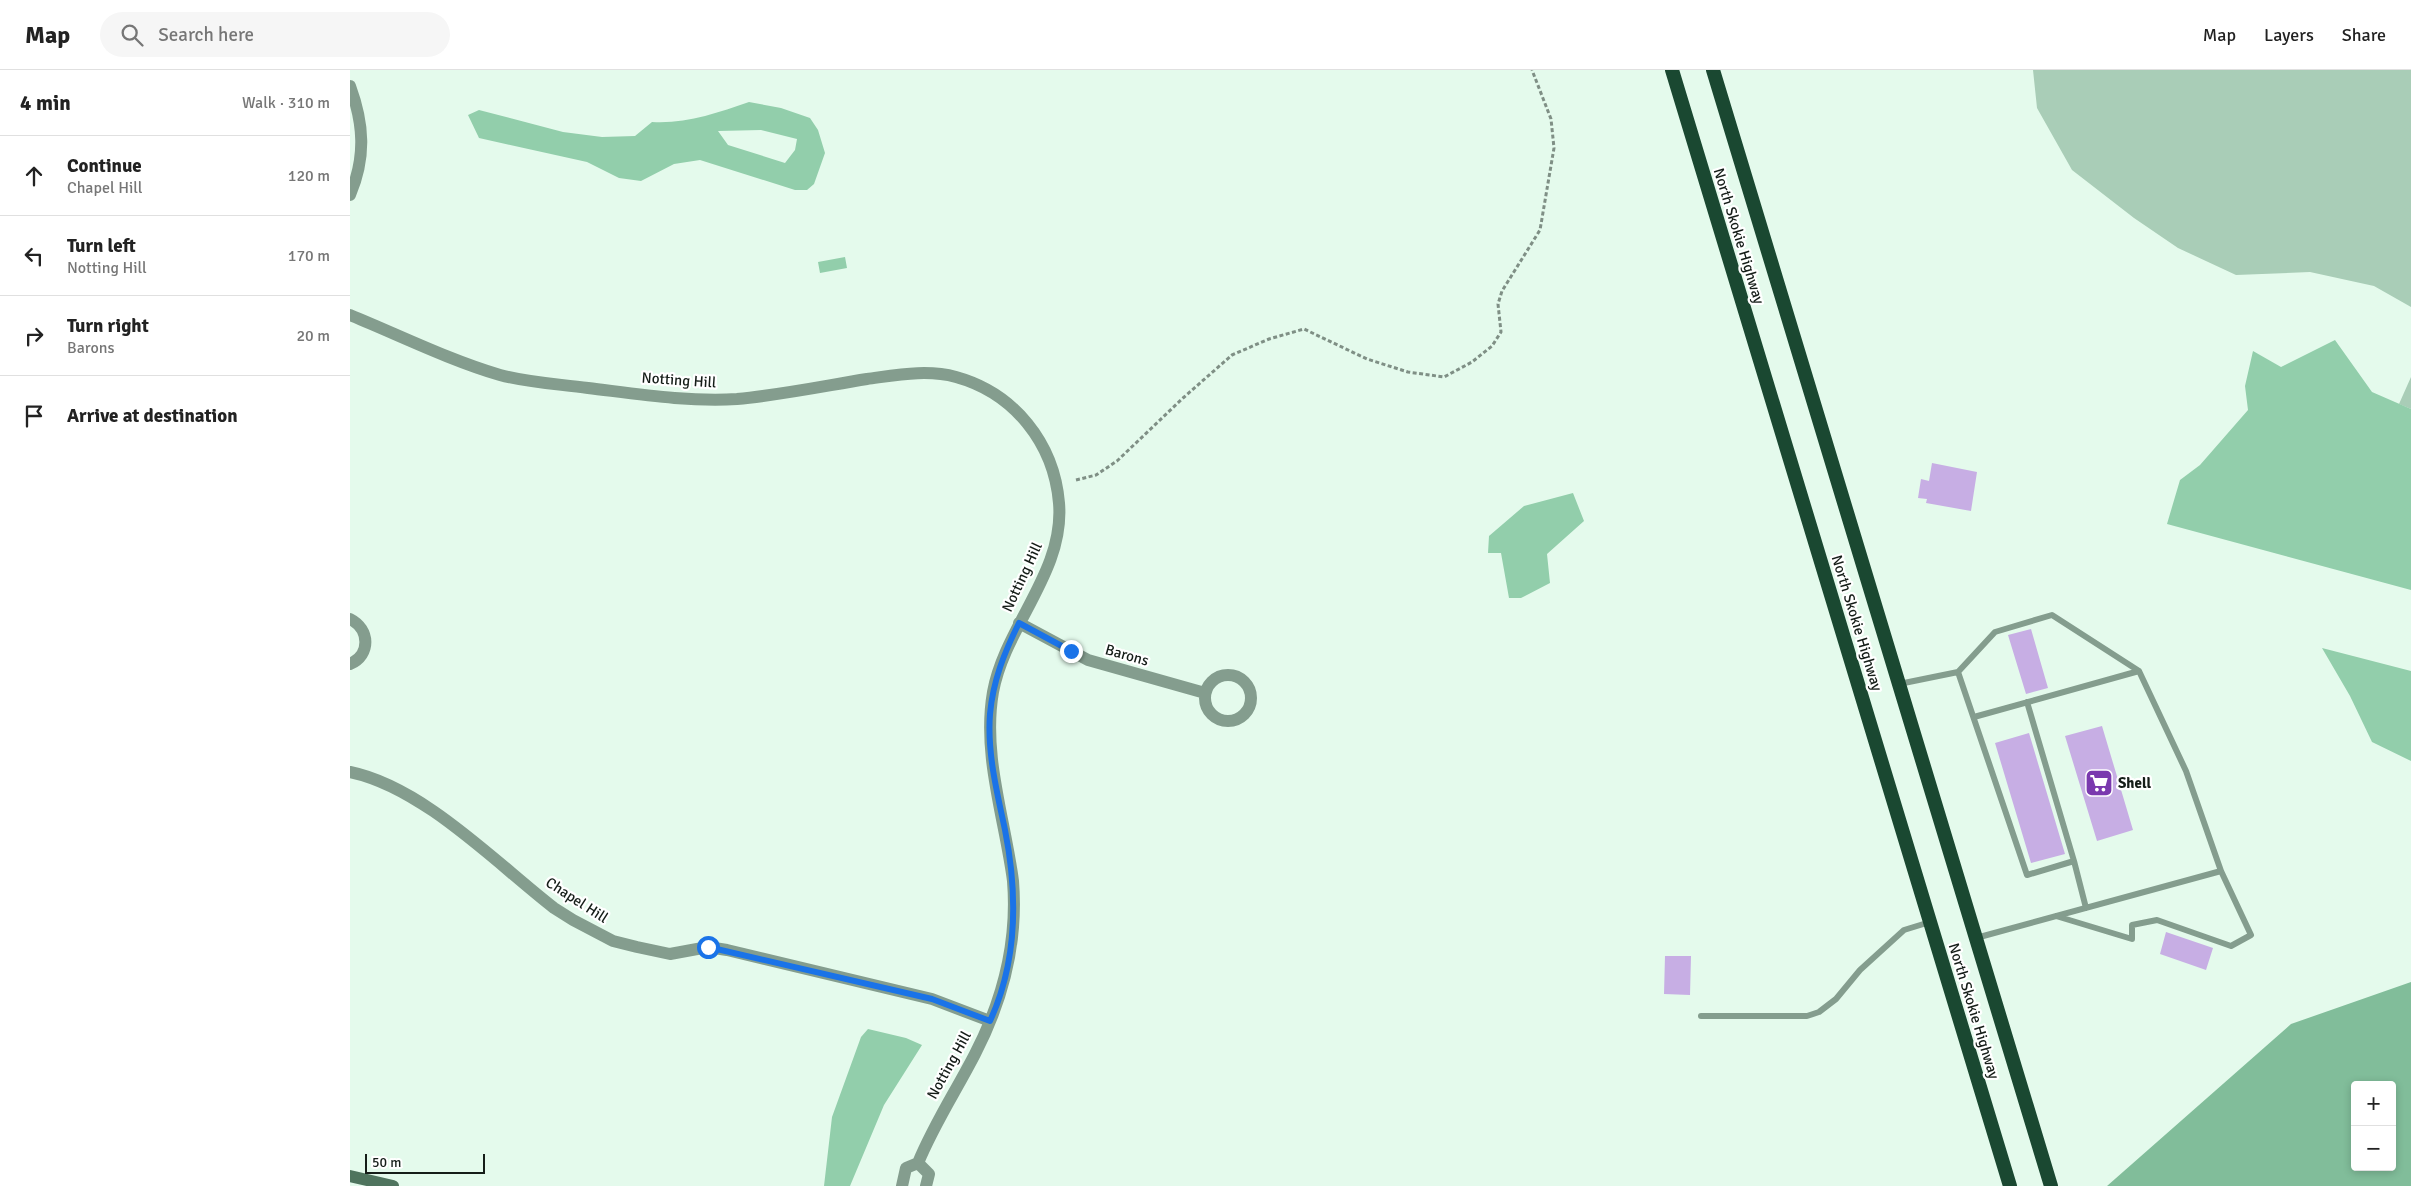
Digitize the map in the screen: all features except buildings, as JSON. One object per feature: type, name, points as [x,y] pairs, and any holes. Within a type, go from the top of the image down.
[{"type":"highway","name":"North Skokie Highway","points":[[1672,70],[2010,1186]]},
{"type":"highway","name":"North Skokie Highway","points":[[1712,70],[2051,1186]]},
{"type":"main road","points":[[350,1176],[393,1186]]},
{"type":"street","points":[[350,86],[360,113],[362,146],[356,179],[350,195]]},
{"type":"street","name":"Notting Hill","points":[[350,315],[499,375],[529,381],[666,397],[702,400],[738,398],[916,372],[953,376],[972,382],[1010,405],[1034,431],[1051,463],[1056,481],[1060,521],[1052,556],[998,670],[990,715],[990,748],[1010,855],[1015,903],[1009,961],[1004,984],[975,1054],[936,1122],[918,1163],[906,1168],[902,1186]]},
{"type":"street","points":[[350,619],[361,627],[366,645],[361,656],[350,664]]},
{"type":"street","name":"Barons","points":[[1019,623],[1088,660],[1205,693]]},
{"type":"street","name":"Chapel Hill","points":[[350,772],[379,780],[399,789],[430,809],[554,908],[572,920],[613,941],[670,954],[708,947],[727,950],[932,999],[990,1021]]},
{"type":"street","points":[[918,1163],[929,1174],[926,1186]]},
{"type":"lane","points":[[1899,684],[1958,672],[1995,632],[2052,614],[2139,670],[2186,771],[2222,871],[2251,935],[2231,946],[2157,920],[2132,926],[2132,939],[2056,916]]},
{"type":"lane","points":[[1974,718],[2139,670]]},
{"type":"lane","points":[[1958,672],[2027,875],[2074,861]]},
{"type":"lane","points":[[2027,702],[2086,908]]},
{"type":"lane","points":[[1976,938],[2222,871]]},
{"type":"lane","points":[[1701,1016],[1807,1016],[1819,1012],[1836,999],[1860,970],[1904,930],[1930,922]]},
{"type":"path","points":[[1076,480],[1096,475],[1117,461],[1183,398],[1232,356],[1269,339],[1304,329],[1367,359],[1408,372],[1444,377],[1472,362],[1492,346],[1501,332],[1498,304],[1502,290],[1540,230],[1554,148],[1551,119],[1532,70]]},
{"type":"shaded area","points":[[2033,70],[2411,70],[2411,307],[2374,286],[2310,272],[2236,275],[2178,248],[2134,218],[2072,170],[2037,108]]},
{"type":"shaded area","points":[[749,102],[781,108],[810,118],[818,130],[825,153],[814,184],[807,190],[795,190],[700,160],[674,164],[641,181],[619,178],[587,162],[479,138],[468,115],[479,110],[563,132],[602,137],[635,136],[652,122],[689,119],[713,114]],"holes":[[[761,130],[797,139],[795,150],[785,163],[728,145],[718,131]]]},
{"type":"shaded area","points":[[845,257],[847,268],[820,273],[818,262]]},
{"type":"shaded area","points":[[2335,340],[2372,392],[2411,409],[2411,590],[2167,524],[2180,480],[2200,465],[2248,410],[2245,386],[2253,351],[2281,367]]},
{"type":"shaded area","points":[[2411,377],[2411,409],[2399,404]]},
{"type":"shaded area","points":[[1573,493],[1584,521],[1547,554],[1550,583],[1521,598],[1509,598],[1501,553],[1488,553],[1489,536],[1524,506]]},
{"type":"shaded area","points":[[2322,648],[2411,671],[2411,761],[2372,742],[2350,696]]},
{"type":"shaded area","points":[[2411,982],[2411,1186],[2107,1186],[2291,1024]]},
{"type":"shaded area","points":[[868,1029],[906,1038],[922,1045],[884,1105],[850,1186],[824,1186],[832,1117],[861,1037]]},
{"type":"place","name":"Shell","points":[[2099,783]]},
{"type":"route","points":[[708,947],[932,999],[990,1021],[1004,984],[1009,961],[1015,903],[1010,855],[990,748],[990,715],[993,692],[998,670],[1019,623],[1071,651]]}]
